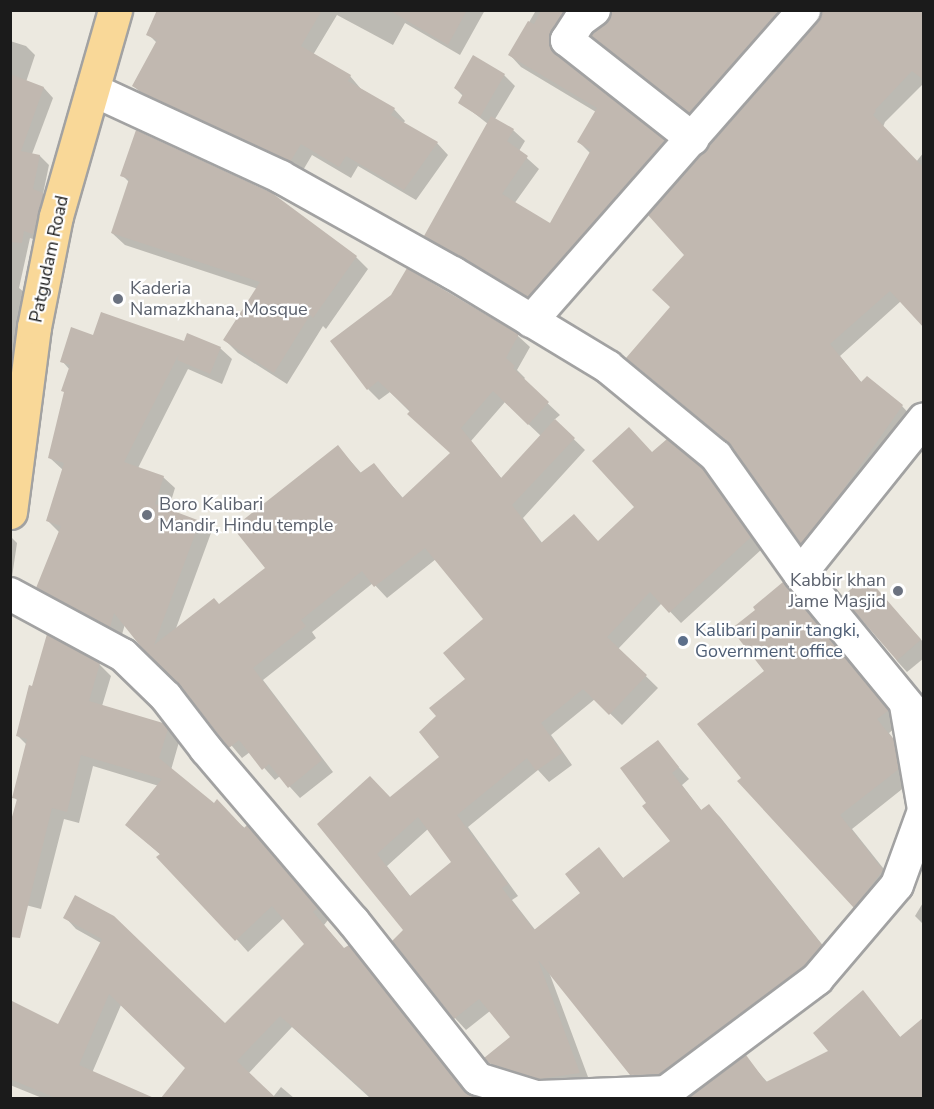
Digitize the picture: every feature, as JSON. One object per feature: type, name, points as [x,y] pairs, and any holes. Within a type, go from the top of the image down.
[{"type":"main road","name":"Patgudam Road","points":[[10,512],[36,316],[56,216],[115,10]]},
{"type":"street","points":[[594,10],[580,20],[567,40],[693,139]]},
{"type":"street","points":[[531,321],[804,10]]},
{"type":"street","points":[[10,594],[123,655],[166,697],[206,749],[353,921],[478,1079],[536,1097],[662,1095],[817,979],[897,885],[924,810],[919,719],[800,573],[716,456],[608,367],[531,321],[281,177],[93,90]]},
{"type":"street","points":[[800,573],[924,419]]},
{"type":"building","points":[[157,10],[322,10],[301,46],[351,75],[348,81],[395,108],[391,115],[438,142],[404,190],[346,156],[339,167],[301,144],[290,162],[147,95],[132,86],[157,40],[146,35]]},
{"type":"building","points":[[389,10],[467,10],[448,45]]},
{"type":"building","points":[[541,10],[565,10],[549,38],[550,47],[555,54],[666,140],[528,297],[424,236],[491,116],[514,129],[507,141],[528,156],[502,194],[550,223],[591,150],[577,142],[597,108],[508,55],[528,21],[534,24]]},
{"type":"building","points":[[612,10],[780,10],[689,113],[591,36],[610,18]]},
{"type":"building","points":[[822,10],[924,10],[924,80],[912,71],[875,110],[873,115],[924,168],[924,328],[890,291],[830,344],[861,382],[867,376],[903,405],[835,501],[801,544],[728,442],[626,358],[670,307],[652,290],[684,255],[648,215],[818,22]]},
{"type":"building","points":[[473,55],[505,74],[480,117],[458,103],[463,94],[454,88]]},
{"type":"building","points":[[10,74],[44,87],[21,151],[40,155],[33,189],[43,193],[33,234],[24,231],[22,243],[10,242]]},
{"type":"building","points":[[136,130],[272,193],[357,256],[313,318],[310,315],[274,373],[223,340],[260,282],[111,233],[129,179],[120,176]]},
{"type":"building","points":[[407,268],[519,334],[506,358],[515,366],[513,368],[549,402],[528,425],[493,391],[461,428],[501,478],[555,419],[575,438],[512,505],[541,543],[574,514],[598,541],[634,507],[592,461],[629,427],[652,452],[667,439],[703,468],[751,537],[669,613],[650,592],[607,637],[647,675],[609,715],[583,689],[541,723],[562,753],[536,771],[527,758],[457,815],[508,884],[502,888],[534,930],[580,893],[565,874],[599,847],[623,878],[670,841],[642,806],[646,803],[620,768],[658,740],[679,767],[672,773],[701,810],[709,804],[822,945],[805,966],[660,1074],[630,1075],[538,960],[580,1073],[538,1079],[489,1063],[484,1058],[510,1037],[479,999],[454,1019],[392,941],[403,930],[317,824],[370,776],[390,797],[439,757],[419,732],[436,716],[429,708],[465,679],[443,653],[483,619],[425,548],[374,587],[362,571],[301,620],[306,626],[253,668],[322,760],[288,788],[269,764],[262,770],[239,740],[229,748],[180,686],[145,652],[114,613],[110,627],[36,588],[61,526],[46,521],[64,463],[48,458],[64,392],[61,391],[70,365],[60,362],[71,327],[93,335],[101,312],[184,341],[187,333],[221,347],[210,374],[177,360],[179,354],[124,462],[164,476],[155,504],[200,521],[154,645],[214,598],[219,604],[265,568],[233,528],[338,445],[360,473],[374,463],[402,498],[450,453],[407,414],[410,411],[378,381],[367,390],[330,341],[391,295]],"holes":[[[418,817],[451,862],[410,896],[377,854]]]},
{"type":"building","points":[[866,576],[921,639],[897,660],[842,597]]},
{"type":"building","points":[[783,582],[889,710],[877,719],[894,740],[899,769],[840,815],[883,870],[854,908],[737,781],[741,778],[697,724],[764,671],[731,629],[755,610],[753,607]]},
{"type":"building","points":[[47,634],[100,663],[89,701],[163,723],[168,729],[159,758],[214,803],[217,799],[244,828],[247,825],[318,907],[313,912],[344,948],[349,945],[464,1090],[480,1098],[372,1098],[280,1016],[237,1061],[276,1098],[161,1098],[185,1068],[109,994],[79,1065],[154,1098],[56,1098],[10,1079],[10,1000],[58,1024],[102,939],[63,918],[75,895],[114,916],[225,1023],[304,944],[272,906],[235,941],[156,857],[160,854],[125,825],[162,779],[81,755],[67,812],[52,808],[20,938],[10,937],[10,824],[17,799],[12,798],[27,739],[16,736],[29,685],[32,686]]},
{"type":"building","points":[[863,990],[900,1037],[924,1017],[924,1098],[687,1098],[746,1055],[766,1082],[828,1051],[813,1033]]},
{"type":"place","name":"Kaderia Namazkhana, Mosque","points":[[118,299]]},
{"type":"place","name":"Boro Kalibari Mandir, Hindu temple","points":[[147,515]]},
{"type":"place","name":"Kabbir khan Jame Masjid","points":[[898,591]]},
{"type":"place","name":"Kalibari panir tangki, Government office","points":[[683,641]]}]
